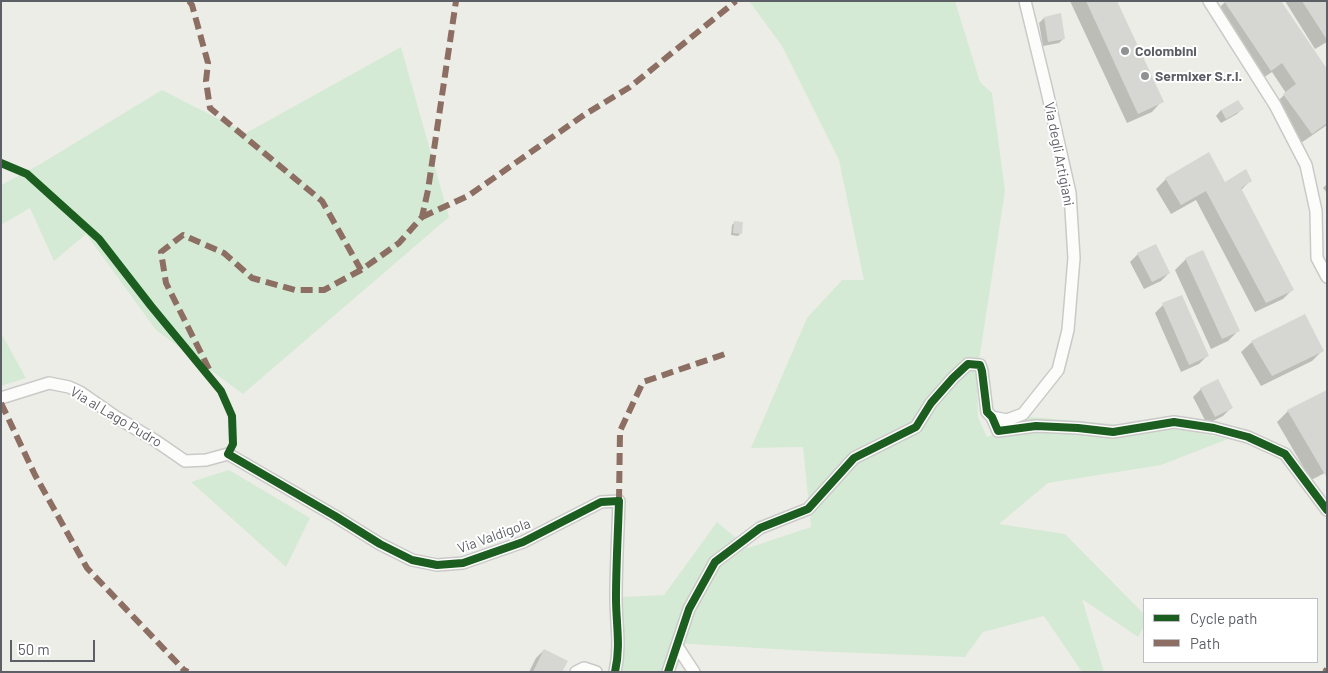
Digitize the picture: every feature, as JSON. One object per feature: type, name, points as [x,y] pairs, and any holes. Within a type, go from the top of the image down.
[{"type":"street","name":"Via degli Artigiani","points":[[992,418],[1007,420],[1023,414],[1058,370],[1069,321],[1074,258],[1070,193],[1025,1]]},
{"type":"street","points":[[1210,1],[1275,105],[1306,165],[1316,211],[1316,258],[1327,277]]},
{"type":"street","points":[[668,672],[690,610],[716,562],[760,528],[808,509],[854,458],[916,427],[931,403],[968,364],[980,366],[987,412],[998,431],[1036,426],[1113,432],[1174,422],[1214,428],[1248,437],[1284,454],[1327,510]]},
{"type":"street","name":"Via al Lago Pudro","points":[[1,398],[49,383],[69,387],[80,392],[185,461],[206,460],[228,454]]},
{"type":"street","name":"Via Valdigola","points":[[228,454],[380,544],[412,560],[437,565],[463,562],[523,542],[601,502],[619,502],[616,601],[619,637],[618,659],[615,672]]},
{"type":"street","points":[[677,646],[694,672]]},
{"type":"street","points":[[576,672],[584,668],[596,672]]},
{"type":"green space","points":[[749,1],[955,1],[980,82],[992,93],[1005,191],[977,374],[978,417],[987,437],[1031,417],[1184,430],[1228,439],[1161,465],[1048,483],[999,524],[1065,534],[1143,613],[1143,629],[1138,637],[1082,599],[1104,672],[1082,672],[1044,616],[983,632],[965,657],[808,651],[674,643],[664,672],[617,672],[620,597],[664,595],[717,522],[748,548],[811,527],[803,447],[751,448],[807,318],[842,280],[864,280],[839,160],[782,46]]},
{"type":"green space","points":[[401,47],[449,217],[243,394],[156,330],[86,234],[54,261],[30,208],[1,225],[1,185],[37,166],[162,90],[246,133]]},
{"type":"green space","points":[[1,333],[26,378],[1,386]]},
{"type":"green space","points":[[229,470],[310,518],[286,567],[191,482]]},
{"type":"building","name":"Colombini","points":[[1086,1],[1117,1],[1164,102],[1138,114]]},
{"type":"building","points":[[1224,1],[1281,1],[1327,69],[1327,123],[1312,134],[1283,94],[1296,84],[1282,63],[1271,71]]},
{"type":"building","points":[[1302,1],[1327,1],[1327,40]]},
{"type":"building","points":[[1061,13],[1065,39],[1048,42],[1044,17]]},
{"type":"building","points":[[1238,100],[1244,109],[1226,119],[1221,110]]},
{"type":"building","points":[[1209,152],[1225,182],[1246,169],[1252,181],[1241,188],[1294,290],[1266,303],[1206,191],[1181,205],[1165,178]]},
{"type":"building","points":[[734,221],[743,222],[742,234],[733,233]]},
{"type":"building","points":[[1156,244],[1170,273],[1152,282],[1137,253]]},
{"type":"building","points":[[1203,250],[1240,331],[1222,339],[1185,258]]},
{"type":"building","points":[[1182,295],[1209,356],[1189,365],[1162,303]]},
{"type":"building","points":[[1305,314],[1324,351],[1272,376],[1251,341]]},
{"type":"building","points":[[1218,379],[1233,408],[1215,417],[1200,388]]},
{"type":"building","points":[[1327,390],[1327,478],[1287,410]]},
{"type":"building","points":[[544,649],[568,661],[562,672],[533,672]]},
{"type":"marked path","points":[[189,1],[192,5],[208,63],[206,81],[210,108],[322,201],[361,270]]},
{"type":"marked path","points":[[209,369],[166,283],[161,252],[183,235],[224,253],[252,278],[295,290],[324,290],[361,270],[399,243],[422,217],[428,190],[456,1]]},
{"type":"marked path","points":[[422,217],[468,196],[584,115],[630,87],[736,1]]},
{"type":"marked path","points":[[619,501],[620,431],[643,382],[728,353]]},
{"type":"marked path","points":[[1,403],[35,475],[87,568],[188,672]]},
{"type":"cycle path","points":[[1,163],[27,174],[99,239],[221,391],[232,416],[233,444],[228,454],[380,544],[412,560],[437,565],[463,563],[523,542],[601,502],[619,501],[616,598],[618,644],[615,672]]},
{"type":"cycle path","points":[[668,672],[689,609],[715,562],[760,528],[808,509],[854,458],[916,427],[931,403],[968,364],[980,365],[987,412],[992,417],[998,431],[1036,426],[1113,432],[1174,422],[1214,428],[1248,437],[1285,454],[1327,510]]},
{"type":"place","name":"Colombini","points":[[1125,51]]},
{"type":"place","name":"Sermixer S.r.l.","points":[[1145,76]]}]
